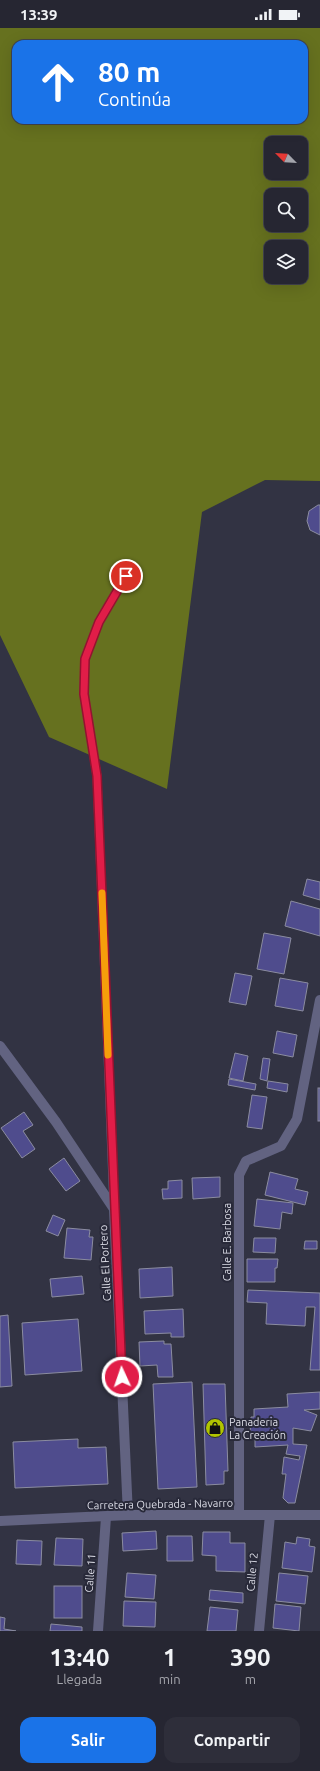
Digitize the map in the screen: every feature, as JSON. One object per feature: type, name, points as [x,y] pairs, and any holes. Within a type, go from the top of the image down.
[{"type":"street","name":"Calle E. Barbosa","points":[[240,1515],[239,1175],[246,1161],[281,1146],[297,1119],[320,1000]]},
{"type":"street","name":"Calle El Portero","points":[[0,1046],[56,1122],[114,1209],[128,1515]]},
{"type":"street","name":"Carretera Quebrada - Navarro","points":[[0,1521],[128,1515],[320,1515]]},
{"type":"street","name":"Calle 12","points":[[259,1631],[270,1515]]},
{"type":"street","name":"Calle 11","points":[[98,1631],[106,1516]]},
{"type":"lane","points":[[114,1209],[97,776],[84,694],[85,659],[99,622],[126,576]]},
{"type":"green space","points":[[0,28],[320,28],[320,481],[265,480],[202,512],[167,789],[49,737],[0,635]]},
{"type":"building","points":[[320,505],[320,535],[310,530],[307,521],[309,511]]},
{"type":"building","points":[[307,879],[320,882],[320,900],[303,895]]},
{"type":"building","points":[[291,901],[320,909],[320,936],[285,926]]},
{"type":"building","points":[[264,933],[291,938],[284,974],[257,969]]},
{"type":"building","points":[[235,973],[252,976],[246,1005],[229,1002]]},
{"type":"building","points":[[280,978],[308,983],[303,1011],[275,1006]]},
{"type":"building","points":[[277,1031],[297,1035],[293,1057],[273,1053]]},
{"type":"building","points":[[235,1053],[248,1056],[243,1081],[229,1078]]},
{"type":"building","points":[[263,1058],[270,1059],[267,1081],[260,1079]]},
{"type":"building","points":[[229,1079],[256,1084],[255,1090],[228,1085]]},
{"type":"building","points":[[268,1081],[288,1084],[287,1092],[267,1088]]},
{"type":"building","points":[[318,1088],[320,1088],[320,1121],[318,1121]]},
{"type":"building","points":[[252,1095],[267,1097],[262,1129],[247,1127]]},
{"type":"building","points":[[24,1112],[33,1125],[23,1131],[35,1149],[22,1158],[1,1128]]},
{"type":"building","points":[[64,1158],[80,1181],[66,1191],[49,1169]]},
{"type":"building","points":[[270,1172],[298,1179],[295,1189],[308,1192],[305,1205],[265,1195]]},
{"type":"building","points":[[220,1177],[220,1197],[193,1199],[192,1178]]},
{"type":"building","points":[[182,1180],[182,1198],[163,1199],[162,1189],[168,1189],[168,1181]]},
{"type":"building","points":[[257,1199],[293,1203],[292,1214],[282,1212],[280,1229],[254,1226]]},
{"type":"building","points":[[53,1215],[65,1220],[58,1236],[46,1231]]},
{"type":"building","points":[[67,1228],[90,1230],[89,1237],[93,1237],[91,1260],[64,1258]]},
{"type":"building","points":[[254,1238],[276,1238],[275,1253],[253,1252]]},
{"type":"building","points":[[305,1241],[317,1241],[317,1249],[304,1249]]},
{"type":"building","points":[[247,1259],[278,1259],[277,1268],[275,1268],[275,1282],[247,1282]]},
{"type":"building","points":[[172,1267],[173,1296],[140,1298],[139,1269]]},
{"type":"building","points":[[82,1276],[84,1294],[52,1297],[50,1279]]},
{"type":"building","points":[[248,1290],[320,1293],[320,1370],[310,1370],[315,1307],[306,1307],[305,1326],[266,1324],[267,1303],[247,1302]]},
{"type":"building","points":[[183,1309],[184,1337],[171,1337],[171,1333],[145,1334],[144,1311]]},
{"type":"building","points":[[8,1315],[12,1386],[0,1387],[0,1316]]},
{"type":"building","points":[[78,1319],[82,1371],[25,1375],[22,1323]]},
{"type":"building","points":[[164,1341],[164,1344],[171,1344],[173,1377],[158,1377],[157,1365],[140,1366],[139,1342]]},
{"type":"building","points":[[192,1382],[197,1487],[158,1489],[153,1384]]},
{"type":"building","name":"Panaderia La Creación","points":[[203,1384],[225,1384],[228,1471],[224,1471],[224,1484],[206,1485]]},
{"type":"building","points":[[320,1392],[320,1409],[304,1410],[317,1415],[311,1431],[293,1428],[293,1444],[307,1445],[295,1503],[288,1503],[283,1498],[286,1474],[282,1474],[284,1457],[299,1460],[300,1456],[286,1454],[288,1445],[255,1447],[255,1433],[250,1433],[251,1417],[254,1417],[254,1409],[288,1407],[287,1394]]},
{"type":"building","points":[[78,1439],[78,1448],[106,1447],[108,1484],[15,1488],[13,1442]]},
{"type":"building","points":[[156,1531],[157,1549],[123,1551],[122,1533]]},
{"type":"building","points":[[203,1532],[230,1532],[230,1543],[245,1543],[245,1572],[216,1571],[216,1556],[202,1555]]},
{"type":"building","points":[[167,1536],[192,1536],[193,1561],[167,1561]]},
{"type":"building","points":[[297,1537],[310,1539],[309,1546],[315,1547],[312,1572],[282,1568],[285,1542],[296,1544]]},
{"type":"building","points":[[56,1538],[83,1539],[82,1566],[54,1565]]},
{"type":"building","points":[[17,1540],[42,1541],[41,1565],[16,1564]]},
{"type":"building","points":[[127,1573],[156,1575],[154,1599],[125,1597]]},
{"type":"building","points":[[279,1573],[308,1576],[305,1604],[276,1601]]},
{"type":"building","points":[[54,1586],[82,1586],[82,1618],[54,1618]]},
{"type":"building","points":[[210,1590],[243,1593],[243,1603],[209,1600]]},
{"type":"building","points":[[124,1601],[156,1602],[155,1627],[123,1626]]},
{"type":"building","points":[[275,1604],[301,1607],[299,1631],[273,1628]]},
{"type":"building","points":[[210,1607],[238,1610],[236,1631],[207,1631]]},
{"type":"building","points":[[0,1617],[5,1618],[4,1629],[16,1631],[0,1631]]},
{"type":"building","points":[[51,1624],[82,1627],[82,1631],[50,1631]]},
{"type":"slow traffic","points":[[102,893],[108,1055]]},
{"type":"place","name":"Panaderia La Creación","points":[[215,1428]]},
{"type":"route","points":[[122,1377],[97,776],[84,694],[85,659],[99,622],[126,576]]}]
